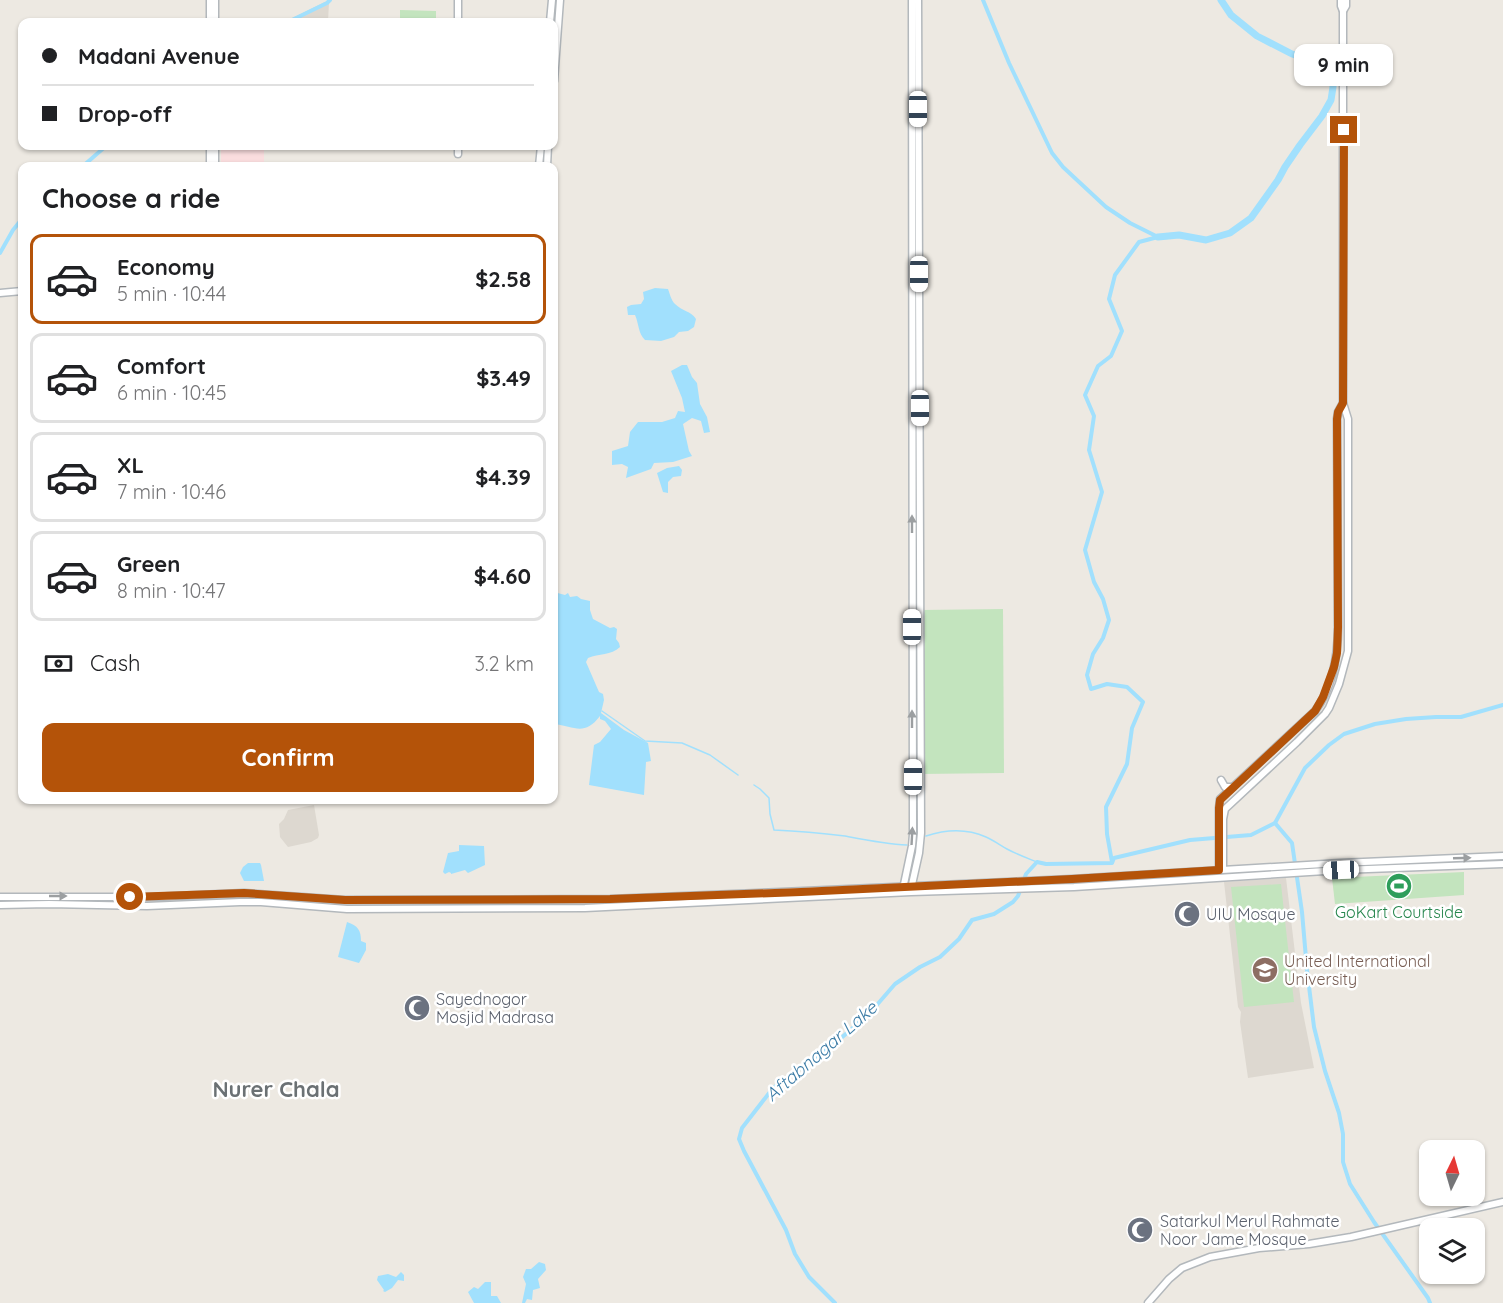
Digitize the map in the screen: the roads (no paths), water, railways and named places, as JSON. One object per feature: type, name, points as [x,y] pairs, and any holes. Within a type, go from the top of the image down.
[{"type":"street","points":[[210,0],[210,18]]},
{"type":"street","points":[[215,0],[215,18]]},
{"type":"street","points":[[458,0],[458,18]]},
{"type":"street","points":[[550,18],[552,0]]},
{"type":"street","points":[[558,27],[560,0]]},
{"type":"street","points":[[907,889],[913,840],[912,0]]},
{"type":"street","points":[[907,889],[920,843],[921,774],[918,0]]},
{"type":"street","points":[[1221,819],[1227,807],[1298,742],[1329,708],[1343,674],[1349,639],[1348,419],[1343,403],[1343,11],[1341,0]]},
{"type":"street","points":[[1343,11],[1346,0]]},
{"type":"street","points":[[0,293],[18,291]]},
{"type":"street","points":[[1221,870],[1220,800],[1318,707],[1331,678],[1337,653],[1339,535],[1337,419],[1343,403]]},
{"type":"street","points":[[1318,707],[1329,708]]},
{"type":"street","points":[[913,777],[921,774]]},
{"type":"street","points":[[1221,780],[1225,787],[1235,786]]},
{"type":"street","points":[[981,886],[1074,887],[1270,871],[1503,856]]},
{"type":"street","points":[[1341,867],[1503,864]]},
{"type":"street","points":[[0,905],[147,906],[240,902],[347,909],[595,908],[1221,870],[1270,871]]},
{"type":"street","points":[[1023,881],[1023,888]]},
{"type":"street","points":[[0,897],[153,897],[244,893],[345,900],[517,900],[801,895]]},
{"type":"street","points":[[399,909],[401,899]]},
{"type":"street","points":[[594,899],[595,908]]},
{"type":"street","points":[[1148,1303],[1169,1278],[1182,1268],[1210,1257],[1259,1248],[1309,1244],[1351,1237],[1503,1202]]},
{"type":"water","points":[[655,288],[668,289],[675,304],[696,319],[694,327],[661,341],[645,340],[635,315],[628,315],[627,307],[641,304],[644,299],[643,292]]},
{"type":"water","points":[[687,365],[697,383],[700,404],[707,417],[710,432],[704,433],[701,421],[692,418],[683,424],[692,456],[673,462],[654,463],[651,469],[626,478],[628,467],[622,464],[612,465],[612,451],[628,446],[630,432],[638,422],[662,422],[675,418],[678,411],[685,412],[671,371]]},
{"type":"water","points":[[679,466],[682,470],[681,476],[673,477],[668,482],[668,493],[663,492],[657,473]]},
{"type":"water","points":[[558,593],[565,595],[568,593],[570,597],[577,596],[590,601],[593,619],[617,629],[616,639],[620,647],[613,652],[592,656],[586,662],[599,692],[603,694],[601,713],[624,730],[648,743],[651,761],[646,762],[644,795],[589,785],[594,745],[600,742],[611,729],[605,721],[600,719],[600,716],[589,726],[573,728],[558,725]]},
{"type":"water","points":[[459,845],[484,846],[485,865],[468,873],[465,870],[445,874],[443,872],[448,853],[459,851]]},
{"type":"water","points":[[248,863],[260,863],[264,881],[244,881],[240,873]]},
{"type":"water","points":[[347,922],[358,929],[361,941],[366,943],[366,950],[359,963],[338,957]]},
{"type":"water","points":[[539,1262],[545,1264],[546,1270],[538,1279],[540,1288],[533,1290],[532,1300],[527,1299],[525,1303],[522,1303],[526,1284],[523,1277],[526,1269],[531,1269]]},
{"type":"water","points":[[401,1272],[404,1275],[404,1281],[398,1280],[392,1288],[383,1291],[377,1280],[378,1276],[388,1274],[396,1277]]},
{"type":"water","points":[[485,1282],[491,1282],[491,1296],[497,1296],[501,1303],[474,1303],[468,1292],[474,1287],[478,1289]]},
{"type":"waterway","points":[[296,18],[330,0]]},
{"type":"waterway","points":[[983,0],[1009,63],[1052,153],[1063,167],[1106,207],[1130,223],[1158,237],[1139,242],[1115,275],[1109,299],[1122,331],[1111,356],[1098,366],[1085,395],[1094,416],[1089,450],[1102,492],[1085,550],[1094,582],[1103,599],[1109,620],[1103,638],[1093,654],[1087,675],[1091,689],[1107,684],[1127,687],[1143,702],[1132,728],[1127,764],[1106,807],[1107,834],[1112,862]]},
{"type":"waterway","points":[[1158,237],[1179,235],[1206,240],[1230,233],[1251,218],[1331,100],[1332,72],[1325,64],[1292,54],[1257,36],[1231,15],[1221,0]]},
{"type":"waterway","points":[[88,162],[101,150]]},
{"type":"waterway","points":[[0,253],[18,224]]},
{"type":"waterway","name":"Aftabnagar Lake","points":[[835,1303],[809,1277],[795,1254],[786,1230],[739,1139],[742,1128],[773,1088],[840,1039],[869,1014],[895,984],[940,957],[959,939],[972,920],[994,914],[1013,902],[1018,896],[1026,874],[1037,862],[1046,864],[1112,863],[1114,858],[1190,840],[1251,835],[1275,823],[1305,768],[1344,734],[1375,724],[1406,719],[1461,717],[1503,705]]},
{"type":"waterway","points":[[602,711],[645,741],[682,743],[710,755],[738,775]]},
{"type":"waterway","points":[[754,785],[769,798],[774,830],[836,835],[907,845]]},
{"type":"waterway","points":[[1275,823],[1292,843],[1314,1027],[1339,1113],[1343,1134],[1343,1162],[1350,1184],[1430,1303]]},
{"type":"waterway","points":[[926,836],[949,831],[971,832],[1037,862]]},
{"type":"place","name":"GoKart Courtside","points":[[1399,886]]},
{"type":"place","name":"UIU Mosque","points":[[1187,914]]},
{"type":"place","name":"United International University","points":[[1265,970]]},
{"type":"place","name":"Sayednogor Mosjid Madrasa","points":[[417,1008]]},
{"type":"place","name":"Satarkul Merul Rahmate Noor Jame Mosque","points":[[1140,1230]]},
{"type":"district","name":"Nurer Chala","points":[[276,1089]]}]
